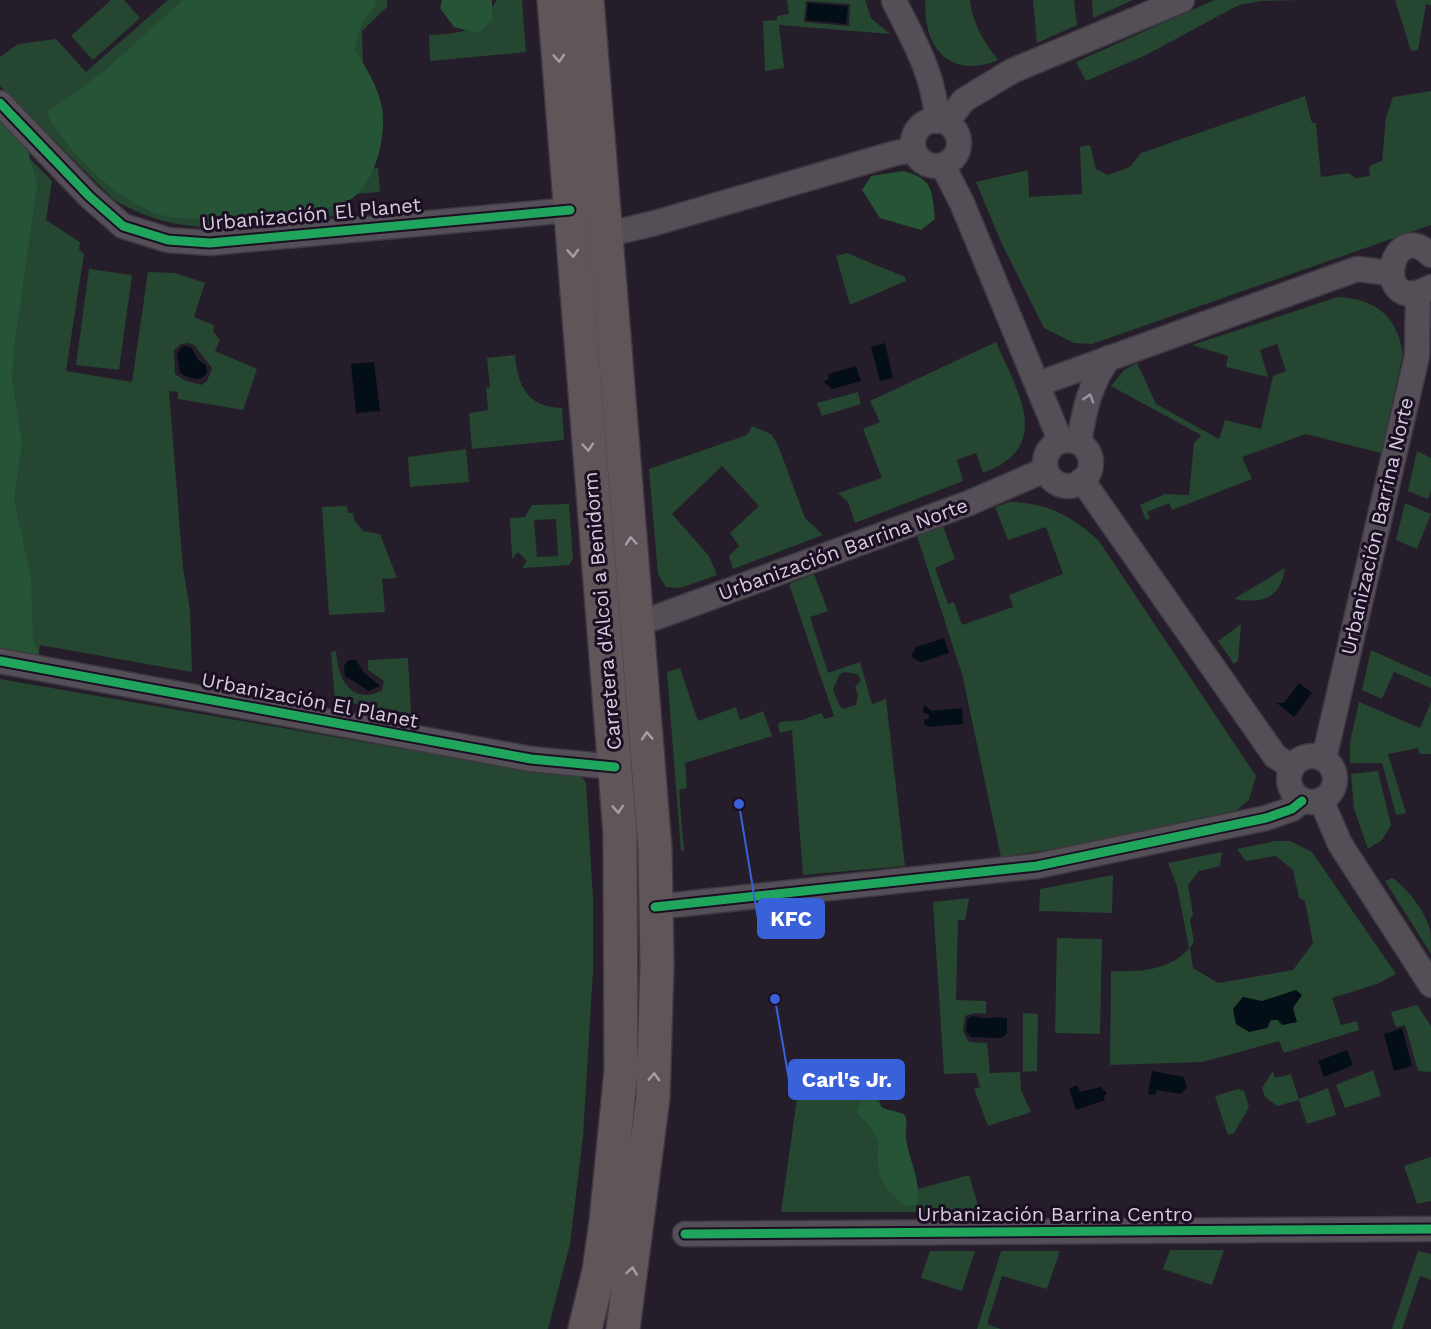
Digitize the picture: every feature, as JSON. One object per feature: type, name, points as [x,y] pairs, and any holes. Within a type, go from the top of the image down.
[{"type":"main road","name":"Carretera d'Alcoi a Benidorm","points":[[554,0],[615,767],[621,894],[621,1071],[606,1222],[599,1271],[585,1329]]},
{"type":"main road","name":"Carretera d'Alcoi a Benidorm","points":[[588,0],[655,850],[653,1097],[623,1329]]},
{"type":"street","points":[[942,121],[964,100],[1012,71],[1182,0]]},
{"type":"street","points":[[894,1],[925,62],[942,121]]},
{"type":"street","name":"Urbanización El Planet","points":[[0,104],[89,196],[123,226],[168,240],[210,243],[570,210]]},
{"type":"street","points":[[928,120],[942,121],[959,135],[958,154],[943,165],[925,164],[913,150],[915,132],[928,120]]},
{"type":"street","points":[[605,234],[655,223],[873,159],[913,150]]},
{"type":"street","points":[[943,165],[1038,384],[1070,441],[1091,455],[1089,474],[1076,486],[1057,484],[1045,470],[1046,452],[1070,441],[1090,390],[1109,358]]},
{"type":"street","points":[[1425,290],[1404,292],[1393,281],[1390,267],[1396,254],[1409,246],[1424,248],[1431,255]]},
{"type":"street","points":[[1038,384],[1357,269],[1391,273]]},
{"type":"street","name":"Urbanización Barrina Norte","points":[[1322,757],[1326,750],[1417,356],[1425,290]]},
{"type":"street","name":"Urbanización Barrina Norte","points":[[638,624],[969,503],[1045,470]]},
{"type":"street","points":[[1082,480],[1275,756],[1292,768]]},
{"type":"street","name":"Urbanización El Planet","points":[[0,661],[531,759],[615,767]]},
{"type":"street","points":[[655,907],[1037,866],[1266,818],[1311,800],[1329,795],[1336,782],[1333,767],[1322,757],[1307,755],[1294,762],[1288,776],[1291,790],[1311,800],[1431,985]]},
{"type":"street","name":"Urbanización Barrina Centro","points":[[685,1234],[1429,1231]]},
{"type":"green space","points":[[111,0],[124,0],[140,18],[93,60],[71,36]]},
{"type":"green space","points":[[168,0],[387,0],[387,7],[362,31],[366,169],[378,168],[380,192],[334,196],[336,216],[222,227],[167,222],[140,213],[113,199],[0,86],[0,57],[18,44],[56,39],[86,72]]},
{"type":"green space","points":[[183,0],[376,0],[375,7],[362,22],[355,50],[378,92],[382,108],[382,133],[380,148],[371,175],[354,197],[335,206],[314,210],[221,218],[175,218],[150,211],[134,203],[104,182],[78,157],[46,113],[102,73]]},
{"type":"green space","points":[[442,0],[492,0],[492,20],[478,33],[454,27],[440,8]]},
{"type":"green space","points":[[497,0],[522,0],[526,52],[430,61],[429,35],[469,29],[483,19]]},
{"type":"green space","points":[[787,0],[865,0],[871,18],[890,34],[779,25],[784,68],[765,71],[763,21],[777,20],[777,16],[789,14]],"holes":[[[806,1],[850,4],[849,26],[804,22]]]},
{"type":"green space","points":[[925,0],[970,0],[979,32],[998,60],[985,65],[961,65],[941,54],[929,33]]},
{"type":"green space","points":[[1033,0],[1074,0],[1077,25],[1037,43]]},
{"type":"green space","points":[[1092,0],[1133,0],[1093,18]]},
{"type":"green space","points":[[1214,0],[1306,0],[1261,1],[1239,5],[1146,55],[1086,81],[1076,62]]},
{"type":"green space","points":[[1395,0],[1431,0],[1431,5],[1426,4],[1418,50],[1411,51]]},
{"type":"green space","points":[[1431,91],[1431,225],[1092,344],[1074,343],[1044,328],[1001,242],[976,182],[1028,170],[1029,197],[1082,194],[1080,147],[1090,145],[1096,169],[1108,175],[1130,167],[1141,153],[1305,96],[1312,123],[1316,123],[1321,177],[1349,173],[1355,178],[1370,176],[1369,166],[1382,161],[1386,117],[1393,97]]},
{"type":"green space","points":[[0,119],[26,143],[37,185],[14,348],[12,381],[22,443],[14,500],[31,578],[33,640],[41,658],[0,653]]},
{"type":"green space","points":[[0,129],[52,181],[46,220],[80,242],[79,250],[84,254],[66,371],[132,382],[148,272],[175,273],[205,283],[194,317],[214,325],[213,331],[220,340],[215,351],[257,369],[243,410],[178,399],[178,392],[169,391],[183,568],[190,610],[192,672],[40,645],[39,652],[0,646]],"holes":[[[181,344],[194,345],[212,368],[207,381],[201,385],[184,380],[175,374],[174,350]]]},
{"type":"green space","points":[[903,171],[921,178],[926,182],[932,194],[935,219],[921,230],[880,218],[862,190],[871,176]]},
{"type":"green space","points":[[847,253],[905,277],[906,281],[850,305],[836,256]]},
{"type":"green space","points":[[89,269],[132,275],[119,370],[76,365]]},
{"type":"green space","points":[[1338,297],[1363,301],[1382,312],[1390,319],[1400,340],[1403,354],[1381,453],[1306,434],[1242,457],[1252,479],[1172,510],[1169,503],[1147,512],[1150,518],[1146,520],[1140,505],[1165,494],[1189,495],[1194,443],[1201,435],[1111,386],[1124,370],[1137,363],[1156,404],[1219,439],[1225,420],[1261,429],[1273,376],[1286,371],[1277,344],[1260,350],[1268,377],[1226,367],[1228,356],[1192,345]]},
{"type":"green space","points":[[996,342],[1013,380],[1024,416],[1024,433],[1018,449],[1005,462],[983,473],[976,453],[957,460],[963,481],[855,523],[848,502],[838,493],[882,478],[863,429],[880,422],[870,401]]},
{"type":"green space","points":[[515,355],[516,366],[526,393],[540,404],[562,408],[564,440],[472,449],[469,413],[488,410],[486,388],[490,387],[487,358]]},
{"type":"green space","points":[[858,392],[861,404],[822,416],[817,403]]},
{"type":"green space","points":[[752,426],[771,434],[778,445],[805,518],[823,535],[733,569],[729,556],[739,546],[730,533],[759,506],[722,466],[672,514],[709,556],[717,575],[680,588],[666,587],[658,574],[649,469],[747,435]]},
{"type":"green space","points":[[466,449],[469,482],[410,487],[408,457]]},
{"type":"green space","points":[[1417,451],[1431,458],[1431,491],[1428,499],[1408,491]]},
{"type":"green space","points":[[1009,502],[1035,505],[1058,512],[1079,524],[1099,541],[1256,776],[1249,800],[1237,810],[1068,847],[1001,857],[962,674],[917,536],[943,526],[955,559],[935,568],[948,604],[954,602],[962,625],[1013,607],[1009,595],[1063,574],[1046,527],[1008,540],[995,507]]},
{"type":"green space","points":[[1405,503],[1431,514],[1417,549],[1396,540]]},
{"type":"green space","points":[[569,504],[573,559],[569,565],[522,568],[527,561],[518,552],[512,559],[510,518],[525,517],[532,505]],"holes":[[[556,519],[558,556],[537,557],[534,520]]]},
{"type":"green space","points":[[347,506],[348,513],[353,513],[354,520],[363,531],[380,534],[397,578],[382,579],[385,612],[329,615],[322,507]]},
{"type":"green space","points":[[1285,568],[1279,586],[1269,597],[1254,600],[1234,599]]},
{"type":"green space","points":[[814,574],[828,611],[810,617],[828,673],[860,662],[872,704],[886,699],[905,866],[803,875],[792,730],[780,733],[778,726],[780,722],[802,720],[821,713],[825,719],[834,716],[789,584]],"holes":[[[845,672],[857,674],[861,680],[855,687],[858,695],[856,705],[843,709],[833,689],[840,674]]]},
{"type":"green space","points":[[1241,624],[1238,661],[1234,664],[1218,641]]},
{"type":"green space","points":[[1371,650],[1431,677],[1431,688],[1394,672],[1382,699],[1362,690]]},
{"type":"green space","points":[[336,651],[340,673],[347,686],[360,694],[368,695],[382,691],[384,681],[368,670],[368,660],[408,658],[411,714],[335,700],[331,652]]},
{"type":"green space","points":[[680,668],[698,721],[736,707],[740,720],[763,711],[772,736],[685,763],[687,788],[679,790],[684,851],[681,851],[667,672]]},
{"type":"green space","points":[[0,679],[421,752],[581,776],[586,783],[593,898],[593,971],[583,1136],[570,1244],[548,1329],[0,1329]]},
{"type":"green space","points":[[1359,702],[1420,728],[1431,702],[1431,754],[1420,754],[1418,748],[1388,754],[1406,813],[1396,815],[1382,763],[1350,763],[1350,742]]},
{"type":"green space","points":[[1378,771],[1391,825],[1382,840],[1368,849],[1354,809],[1351,774]]},
{"type":"green space","points":[[1275,841],[1290,841],[1312,852],[1396,974],[1377,984],[1332,998],[1341,1025],[1357,1021],[1359,1030],[1284,1053],[1279,1041],[1203,1062],[1110,1065],[1111,971],[1153,969],[1173,961],[1189,948],[1177,886],[1168,863],[1222,852],[1220,866],[1199,871],[1188,885],[1193,914],[1190,920],[1194,942],[1190,948],[1193,968],[1218,983],[1293,970],[1313,943],[1305,901],[1299,898],[1293,870],[1276,856],[1246,861],[1237,849]]},
{"type":"green space","points":[[1113,875],[1112,913],[1039,911],[1040,889]]},
{"type":"green space","points":[[1392,878],[1415,900],[1424,915],[1430,929],[1431,954],[1385,881]]},
{"type":"green space","points":[[969,898],[965,920],[958,920],[956,1000],[986,1001],[986,1014],[974,1013],[965,1016],[963,1031],[969,1042],[987,1043],[990,1073],[1020,1072],[1021,1090],[1031,1112],[988,1126],[974,1089],[980,1087],[976,1073],[944,1074],[933,902]]},
{"type":"green space","points":[[1057,938],[1102,939],[1100,1034],[1055,1033]]},
{"type":"green space","points":[[1417,1005],[1431,1026],[1431,1072],[1418,1071],[1405,1025],[1396,1027],[1391,1012]]},
{"type":"green space","points":[[1023,1013],[1038,1014],[1037,1071],[1023,1072]]},
{"type":"green space","points":[[1373,1070],[1381,1096],[1345,1108],[1336,1085]]},
{"type":"green space","points":[[1273,1071],[1275,1078],[1291,1074],[1299,1099],[1328,1088],[1336,1115],[1307,1124],[1299,1100],[1277,1106],[1265,1097],[1262,1088]]},
{"type":"green space","points":[[872,1076],[907,1192],[969,1175],[980,1212],[781,1212],[800,1077]]},
{"type":"green space","points":[[1238,1089],[1244,1091],[1249,1107],[1234,1133],[1228,1135],[1215,1096]]},
{"type":"green space","points":[[875,1100],[885,1109],[905,1115],[906,1138],[918,1187],[917,1204],[909,1207],[896,1199],[884,1184],[879,1171],[877,1139],[871,1128],[857,1113],[861,1101]]},
{"type":"green space","points":[[1431,1157],[1431,1201],[1417,1204],[1404,1166]]},
{"type":"green space","points":[[1170,1250],[1224,1250],[1212,1285],[1163,1269]]},
{"type":"green space","points":[[930,1251],[975,1251],[962,1291],[921,1278]]},
{"type":"green space","points":[[1001,1251],[1060,1251],[1047,1289],[1002,1276],[987,1324],[1001,1329],[977,1329]]},
{"type":"green space","points":[[1418,1251],[1431,1254],[1431,1280],[1420,1276],[1402,1329],[1392,1329]]},
{"type":"shaded area","points":[[808,3],[848,6],[846,24],[806,20]]},
{"type":"shaded area","points":[[885,343],[893,378],[880,381],[871,347]]},
{"type":"shaded area","points":[[181,347],[191,347],[198,360],[206,365],[207,373],[201,378],[191,378],[180,373],[177,354]]},
{"type":"shaded area","points":[[374,362],[380,411],[356,413],[351,364]]},
{"type":"shaded area","points":[[856,366],[861,381],[832,389],[824,382],[829,378],[828,374]]},
{"type":"shaded area","points":[[944,638],[949,653],[921,662],[913,658],[916,647]]},
{"type":"shaded area","points":[[349,660],[356,660],[364,673],[380,686],[369,691],[345,676],[344,665]]},
{"type":"shaded area","points":[[1299,683],[1312,693],[1294,717],[1277,703],[1284,703]]},
{"type":"shaded area","points":[[924,705],[932,711],[962,708],[963,724],[930,727],[925,725],[924,719],[929,719],[929,715],[923,712]]},
{"type":"shaded area","points":[[1296,990],[1302,995],[1293,1008],[1297,1022],[1282,1025],[1278,1020],[1271,1020],[1267,1028],[1249,1032],[1236,1024],[1233,1009],[1243,997],[1262,1001]]},
{"type":"shaded area","points":[[973,1016],[1007,1019],[1007,1034],[1001,1038],[971,1037],[966,1031],[967,1019]]},
{"type":"shaded area","points":[[1402,1028],[1412,1066],[1394,1071],[1384,1034]]},
{"type":"shaded area","points":[[1347,1050],[1353,1065],[1324,1077],[1318,1061]]},
{"type":"shaded area","points":[[1152,1071],[1184,1077],[1187,1088],[1181,1094],[1157,1090],[1155,1095],[1148,1094]]},
{"type":"shaded area","points":[[1077,1085],[1080,1092],[1101,1087],[1107,1093],[1104,1096],[1105,1100],[1076,1110],[1069,1089]]},
{"type":"cycle path","points":[[0,103],[89,196],[123,226],[168,240],[210,243],[570,210]]},
{"type":"cycle path","points":[[0,661],[531,759],[615,767]]},
{"type":"cycle path","points":[[655,907],[1037,866],[1266,818],[1292,809],[1302,801]]},
{"type":"cycle path","points":[[685,1234],[1431,1229]]},
{"type":"place","name":"KFC","points":[[739,804]]},
{"type":"place","name":"Carl's Jr.","points":[[775,999]]}]
